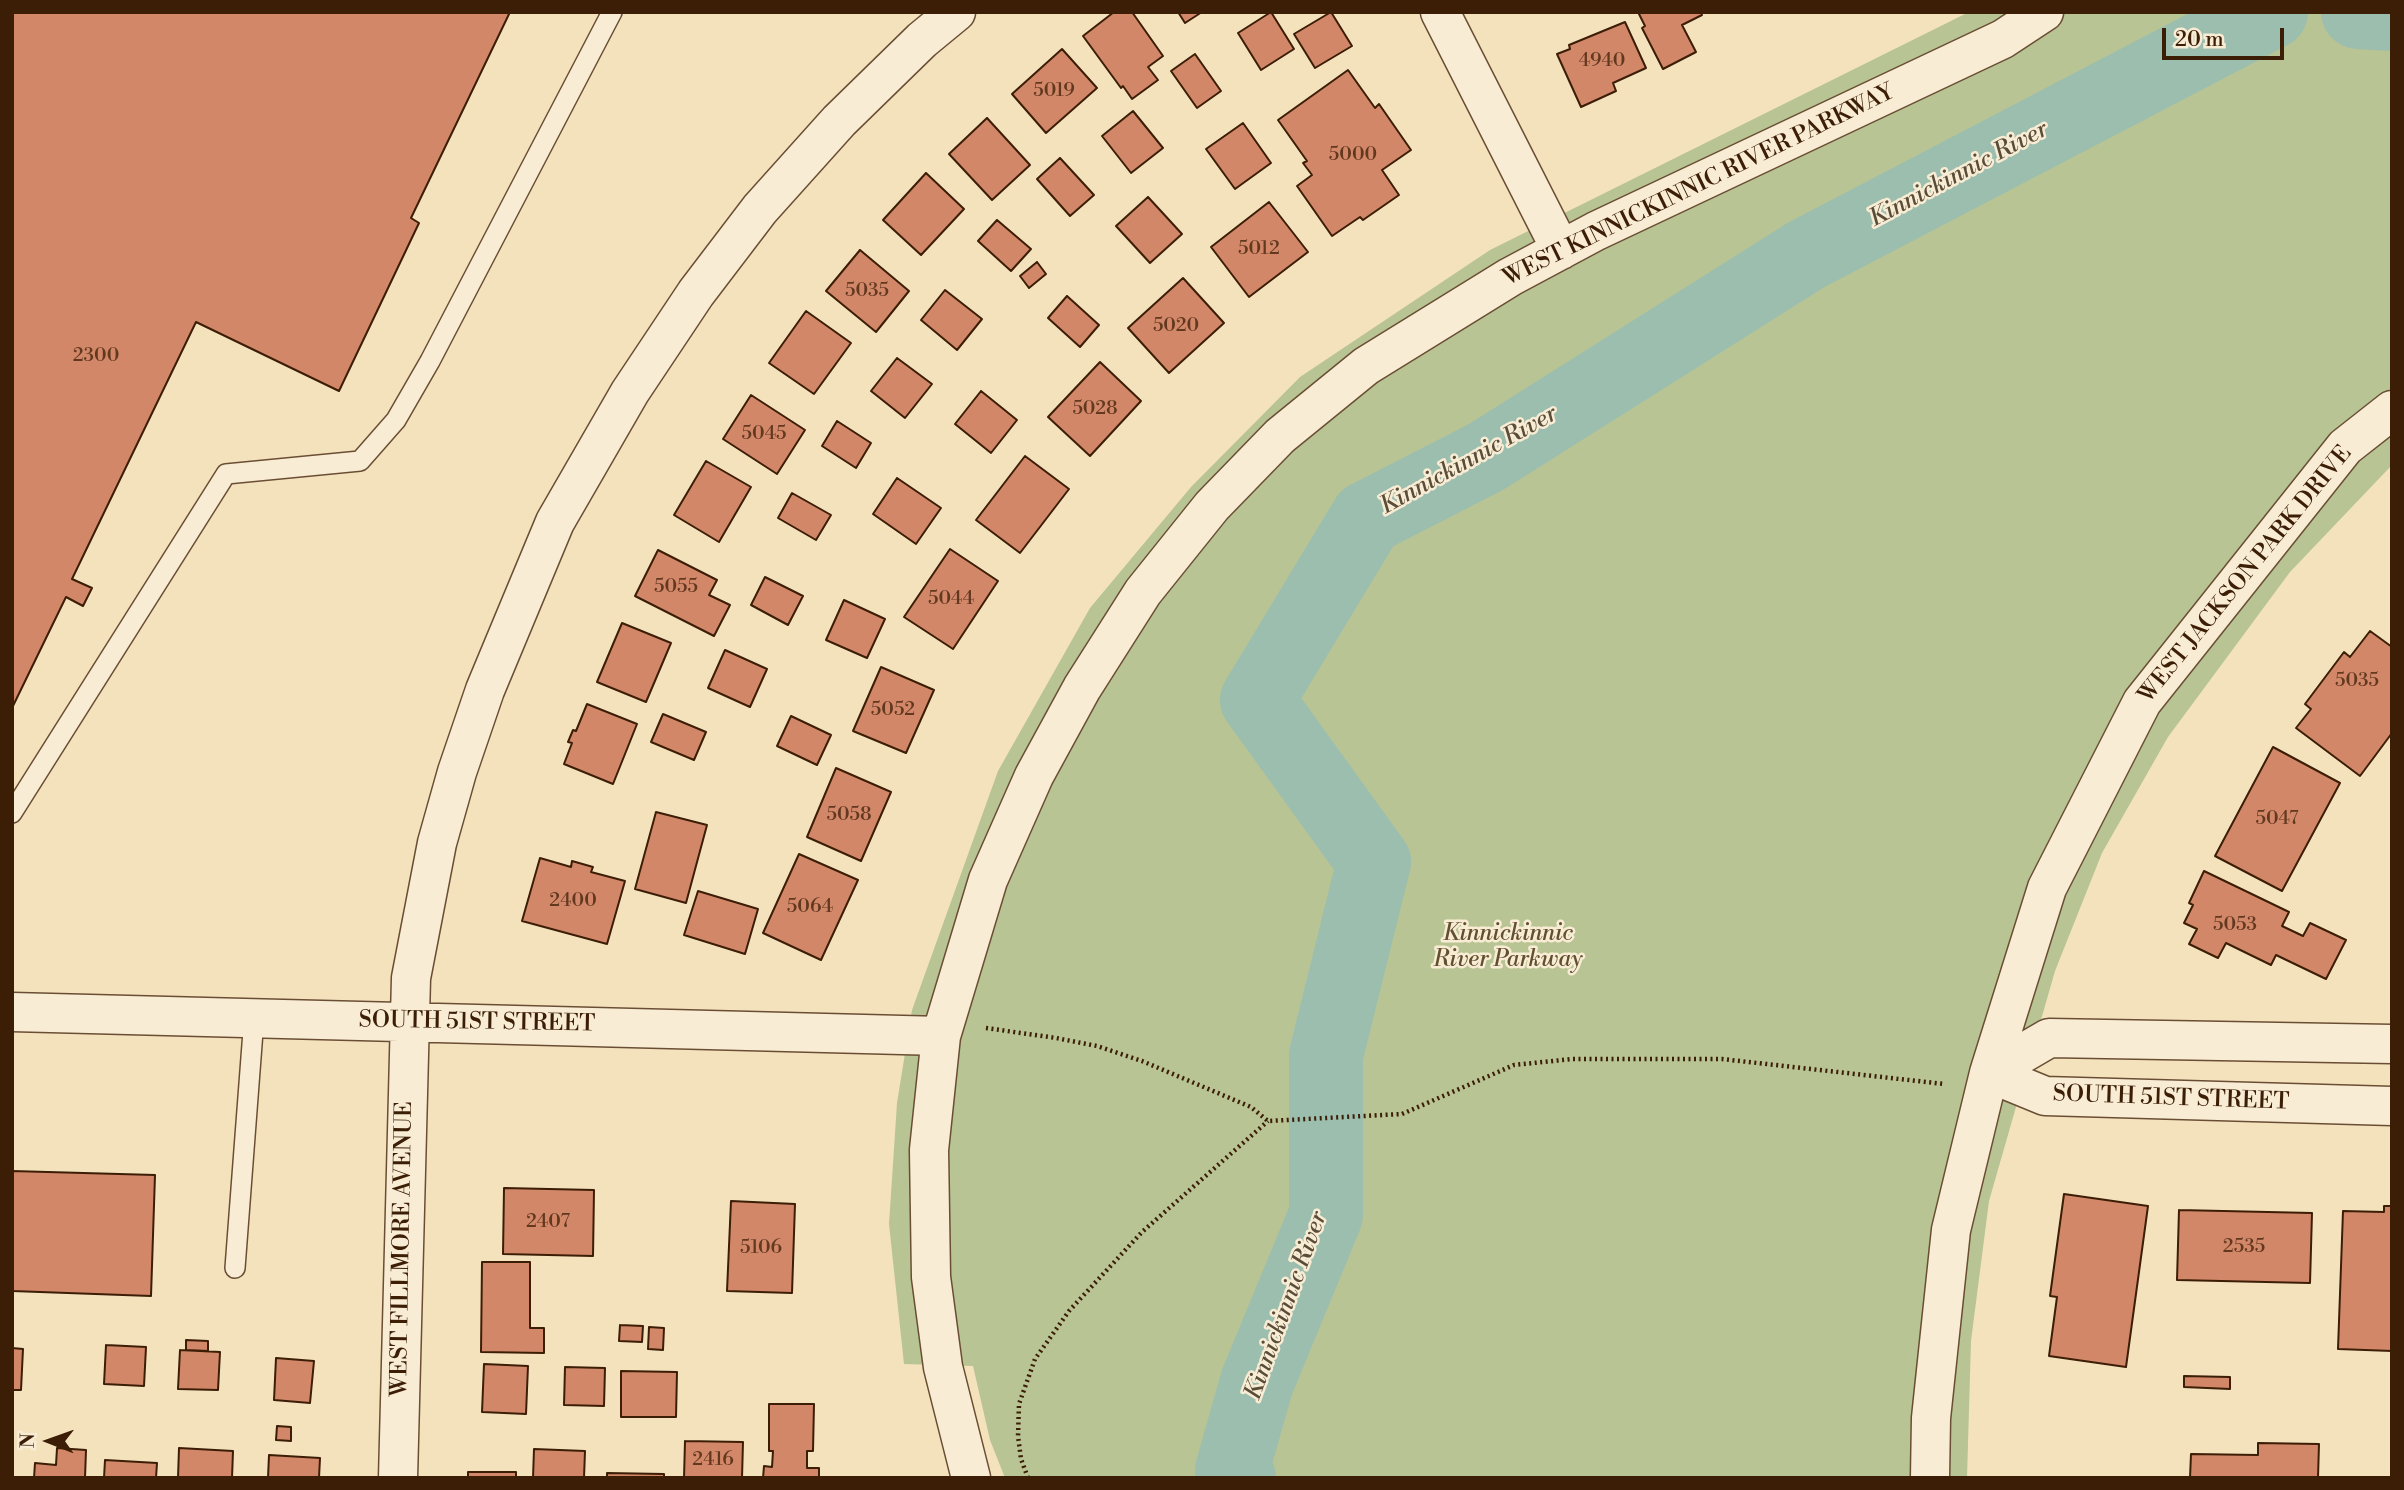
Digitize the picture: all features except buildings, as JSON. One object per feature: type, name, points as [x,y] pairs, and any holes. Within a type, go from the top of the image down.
[{"type":"street","name":"WEST FILLMORE AVENUE","points":[[398,1478],[411,978],[436,843],[489,678],[555,522],[630,392],[696,293],[760,209],[839,121],[922,40],[956,12]]},
{"type":"street","points":[[1440,12],[1561,250]]},
{"type":"street","name":"WEST KINNICKINNIC RIVER PARKWAY","points":[[971,1478],[943,1367],[931,1277],[929,1150],[941,1036],[988,880],[1034,776],[1082,688],[1143,592],[1212,506],[1280,436],[1366,366],[1510,277],[1596,231],[2003,39],[2044,12]]},
{"type":"street","name":"WEST JACKSON PARK DRIVE","points":[[1930,1478],[1931,1418],[1951,1230],[1989,1073],[2047,888],[2142,702],[2345,447],[2392,410]]},
{"type":"street","name":"SOUTH 51ST STREET","points":[[12,1012],[941,1036]]},
{"type":"street","points":[[1989,1073],[2049,1038],[2392,1044]]},
{"type":"street","name":"SOUTH 51ST STREET","points":[[1989,1073],[2045,1096],[2392,1106]]},
{"type":"lane","points":[[12,813],[226,474],[360,461],[396,420],[430,361],[612,12]]},
{"type":"lane","points":[[235,1268],[254,1018]]},
{"type":"path","points":[[983,1027],[1087,1044],[1142,1061],[1251,1107],[1268,1121]]},
{"type":"path","points":[[1028,1478],[1021,1459],[1018,1436],[1019,1404],[1035,1359],[1069,1311],[1142,1232],[1268,1121],[1402,1114],[1514,1065],[1572,1059],[1722,1059],[1946,1085],[1989,1073]]},
{"type":"green space","name":"Kinnickinnic River Parkway","points":[[1969,12],[2392,12],[2392,465],[2290,572],[2168,737],[2102,853],[2055,971],[1989,1201],[1971,1341],[1967,1478],[1005,1478],[990,1440],[973,1366],[904,1364],[889,1224],[897,1103],[912,1010],[998,771],[1090,608],[1191,487],[1300,377],[1490,250]]},
{"type":"waterway","name":"Kinnickinnic River","points":[[1239,1478],[1232,1470],[1257,1382],[1326,1215],[1326,1055],[1374,862],[1257,700],[1367,518],[1486,457],[1806,255],[2271,12]]},
{"type":"waterway","name":"Kinnickinnic River","points":[[2358,12],[2392,14]]}]
